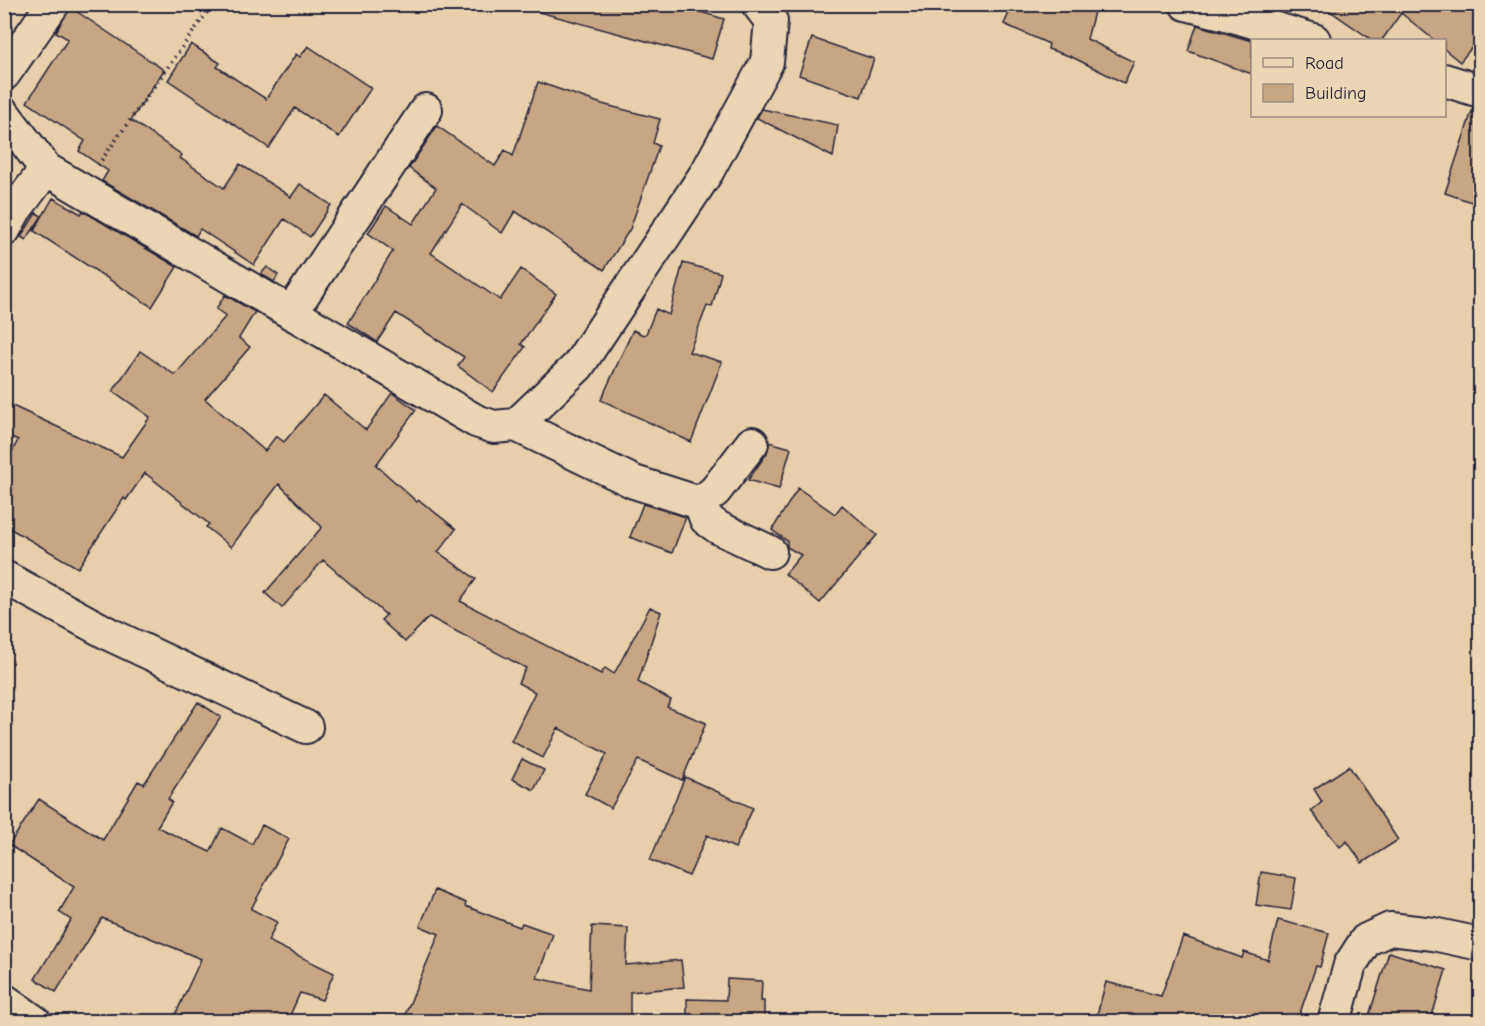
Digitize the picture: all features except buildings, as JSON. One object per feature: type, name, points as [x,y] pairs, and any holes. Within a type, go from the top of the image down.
[{"type":"street","points":[[4,74],[53,4]]},
{"type":"street","points":[[516,425],[578,366],[707,172],[767,62],[771,21],[758,4]]},
{"type":"street","points":[[1186,4],[1311,39]]},
{"type":"street","points":[[1446,81],[1480,91]]},
{"type":"street","points":[[291,313],[426,110]]},
{"type":"street","points":[[4,114],[46,170],[476,421],[494,427],[516,425],[634,482],[700,503]]},
{"type":"street","points":[[4,230],[15,210],[46,170]]},
{"type":"street","points":[[700,503],[715,491],[752,443]]},
{"type":"street","points":[[700,503],[706,519],[719,528],[770,552]]},
{"type":"street","points":[[4,577],[109,634],[306,727]]},
{"type":"street","points":[[1334,1022],[1350,965],[1366,940],[1390,928],[1480,944]]},
{"type":"street","points":[[4,1000],[36,1022]]},
{"type":"path","points":[[81,190],[213,4]]}]
